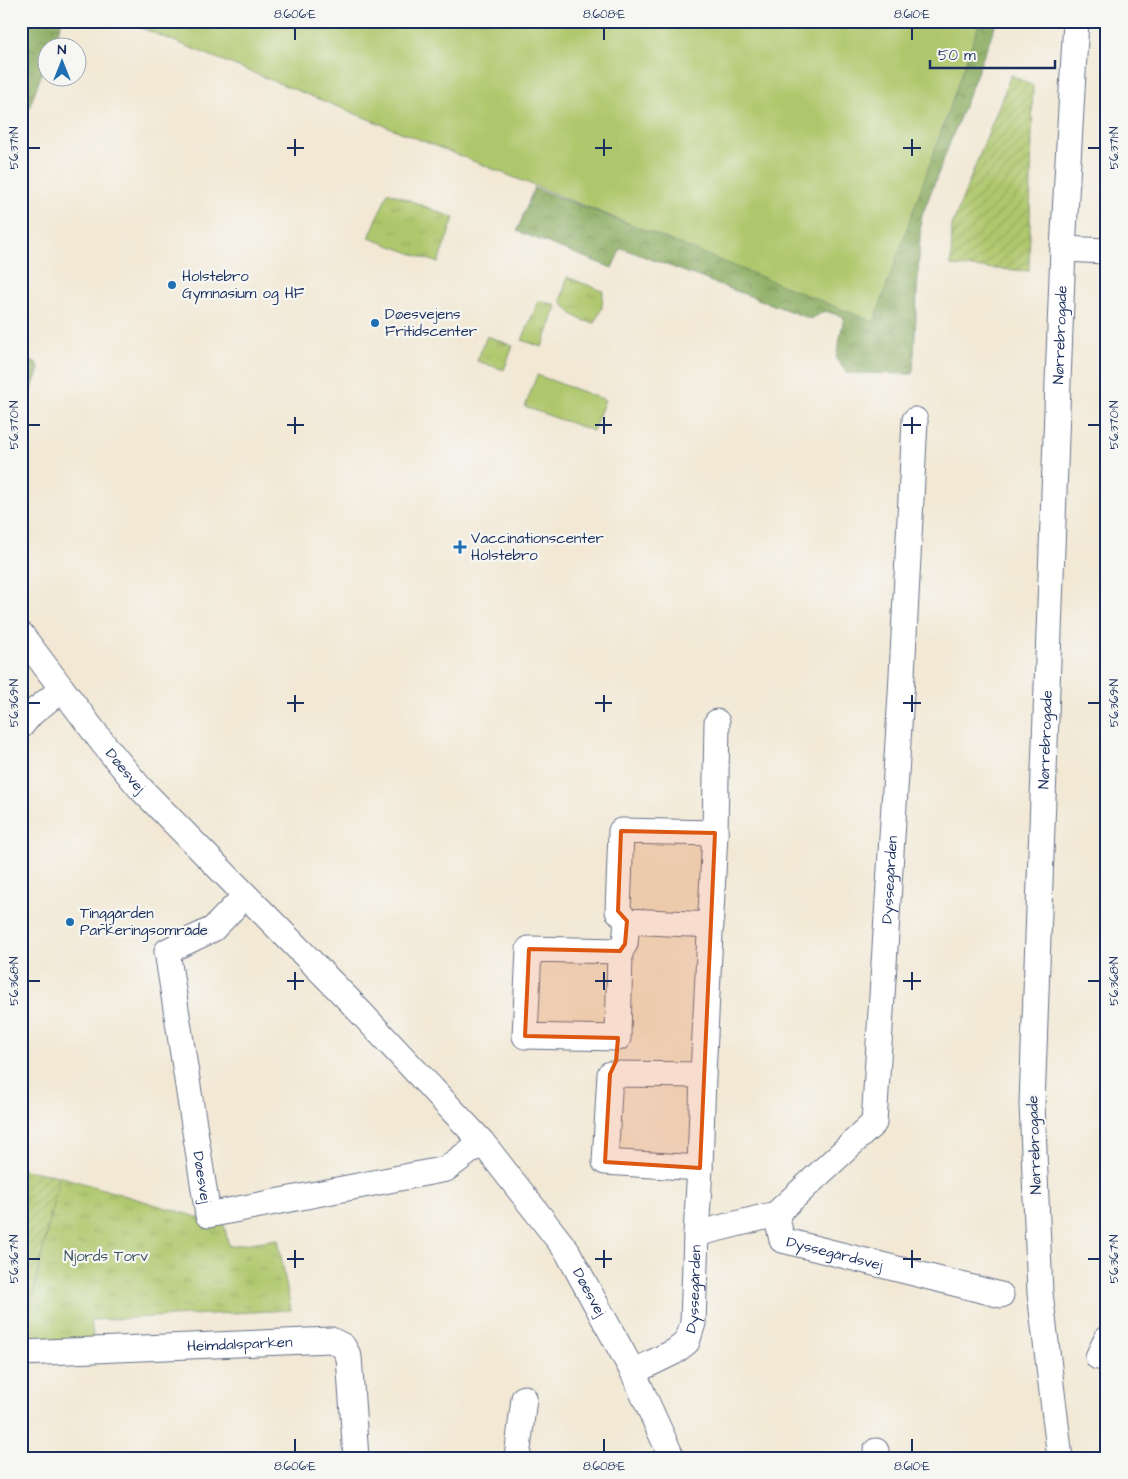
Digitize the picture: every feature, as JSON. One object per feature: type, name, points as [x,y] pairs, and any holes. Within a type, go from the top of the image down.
[{"type":"street","name":"Nørrebrogade","points":[[1060,1458],[1040,1293],[1032,1104],[1063,249],[1076,21]]},
{"type":"street","points":[[1063,249],[1107,251]]},
{"type":"street","name":"Dyssegården","points":[[696,1234],[776,1214],[874,1123],[901,694],[915,420]]},
{"type":"street","name":"Døesvej","points":[[21,634],[102,742],[140,788],[348,999],[482,1142],[567,1252],[633,1372],[672,1458]]},
{"type":"street","points":[[21,726],[32,713],[62,689]]},
{"type":"street","name":"Dyssegården","points":[[633,1372],[674,1352],[687,1342],[692,1323],[716,833],[717,722]]},
{"type":"street","points":[[700,1168],[605,1162],[610,1074],[616,1061],[618,1038],[620,951],[625,944],[626,920],[618,911],[621,830],[716,833]]},
{"type":"street","name":"Døesvej","points":[[245,896],[213,929],[167,951],[208,1215],[446,1169],[482,1142]]},
{"type":"street","points":[[626,920],[711,925]]},
{"type":"street","points":[[618,1038],[525,1036],[529,949],[620,951]]},
{"type":"street","points":[[610,1074],[703,1075]]},
{"type":"street","name":"Dyssegårdsvej","points":[[776,1214],[782,1240],[1001,1295]]},
{"type":"street","name":"Heimdalsparken","points":[[21,1353],[331,1340],[343,1346],[349,1356],[356,1458]]},
{"type":"street","points":[[517,1458],[524,1398]]},
{"type":"highlighted area","points":[[621,831],[715,833],[700,1168],[605,1162],[610,1074],[616,1061],[618,1038],[525,1036],[529,949],[620,951],[625,944],[627,921],[618,911]]},
{"type":"green space","points":[[29,21],[62,21],[55,38],[38,38],[38,84],[21,130],[21,43]]},
{"type":"green space","points":[[124,21],[980,21],[874,322]]},
{"type":"green space","points":[[968,21],[997,21],[921,218],[913,374],[847,373],[836,359],[844,317],[825,311],[811,319],[621,248],[612,268],[517,231],[534,188],[868,314]]},
{"type":"green space","points":[[1011,75],[1033,86],[1029,271],[951,266],[952,225]]},
{"type":"green space","points":[[388,192],[454,218],[438,263],[369,238]]},
{"type":"green space","points":[[567,277],[603,291],[602,307],[595,323],[585,321],[576,316],[561,301]]},
{"type":"green space","points":[[539,300],[557,306],[542,347],[522,340]]},
{"type":"green space","points":[[487,336],[513,346],[504,370],[477,361]]},
{"type":"green space","points":[[21,358],[37,363],[39,369],[21,418]]},
{"type":"green space","points":[[537,375],[605,400],[593,431],[525,407]]},
{"type":"green space","points":[[21,1169],[59,1176],[23,1342],[21,1342]]},
{"type":"green space","name":"Njords Torv","points":[[59,1176],[224,1225],[229,1246],[278,1239],[291,1310],[91,1320],[94,1344],[23,1342]]},
{"type":"place","name":"Holstebro Gymnasium og HF","points":[[172,285]]},
{"type":"place","name":"Døesvejens Fritidscenter","points":[[375,323]]},
{"type":"place","name":"Vaccinationscenter Holstebro","points":[[460,547]]},
{"type":"place","name":"Tinggården Parkeringsområde","points":[[70,922]]}]
